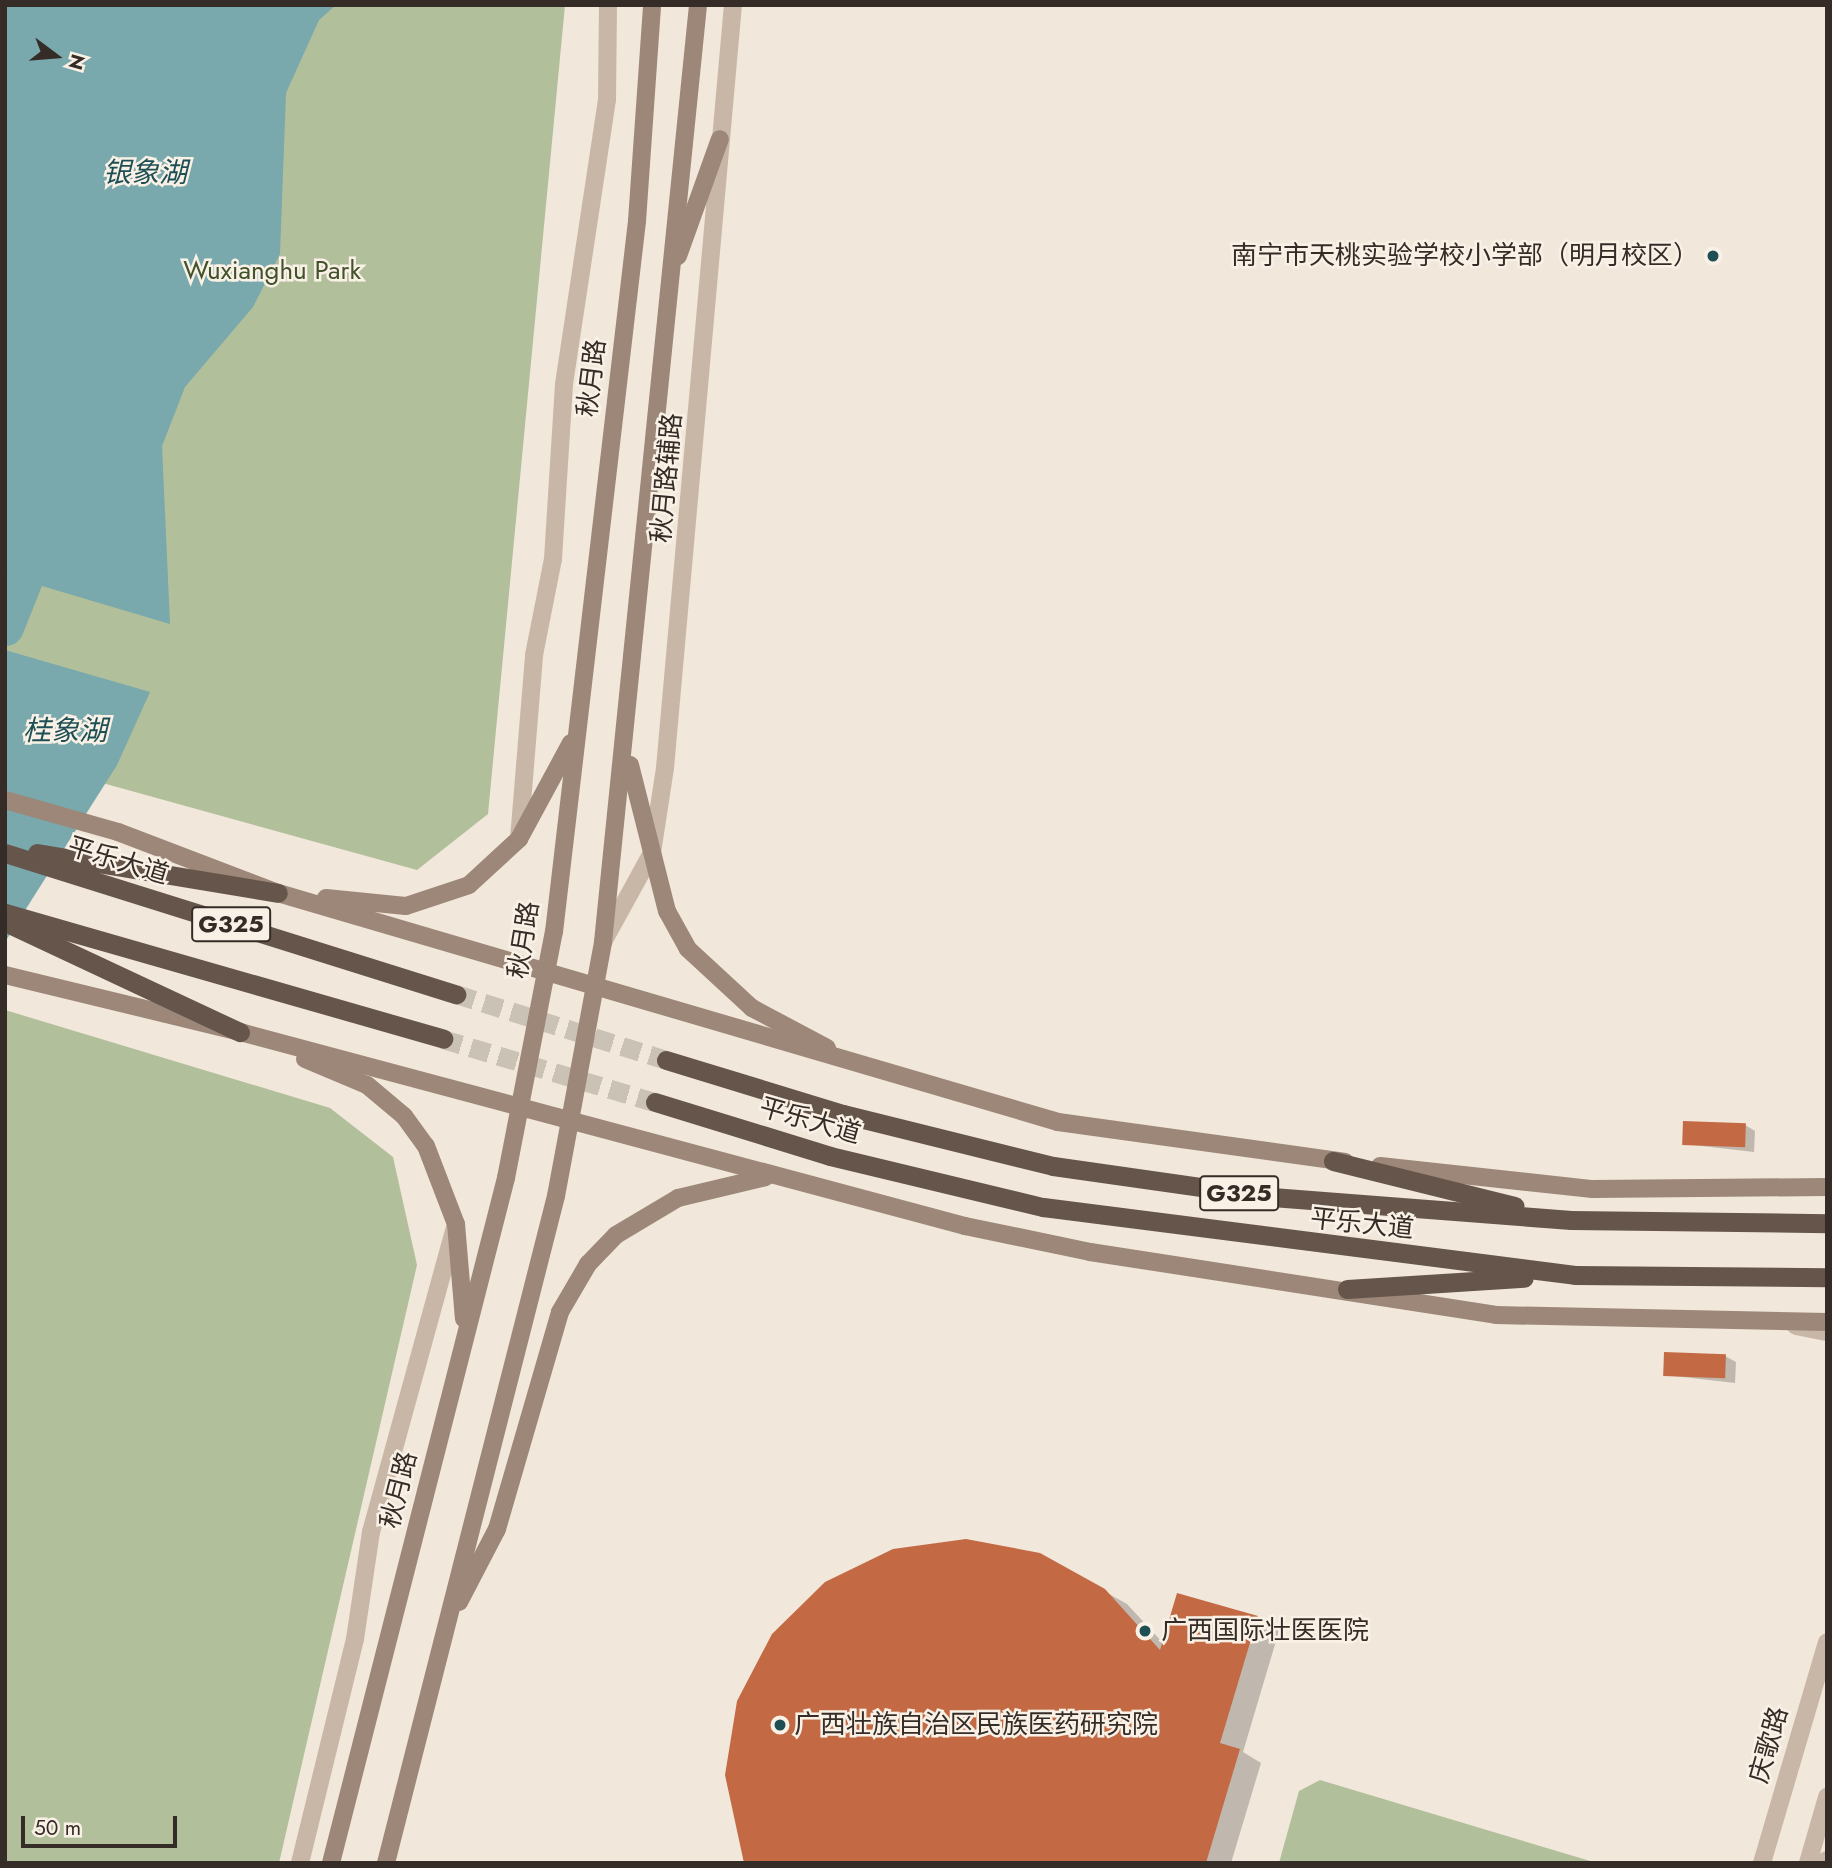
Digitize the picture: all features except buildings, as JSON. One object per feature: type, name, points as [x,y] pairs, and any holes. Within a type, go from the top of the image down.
[{"type":"highway","points":[[5,848],[278,893]]},
{"type":"highway","name":"平乐大道","points":[[5,853],[456,994]]},
{"type":"highway","points":[[5,913],[443,1039]]},
{"type":"highway","points":[[5,923],[240,1032]]},
{"type":"highway","name":"平乐大道","points":[[667,1060],[843,1114],[1053,1166],[1272,1198],[1571,1220],[1827,1223]]},
{"type":"highway","name":"平乐大道","points":[[655,1102],[830,1156],[1043,1207],[1575,1275],[1827,1277]]},
{"type":"highway","points":[[1333,1161],[1571,1220]]},
{"type":"highway","points":[[1347,1289],[1575,1275]]},
{"type":"main road","name":"秋月路","points":[[331,1863],[465,1337],[519,1108],[547,969],[637,221],[652,5]]},
{"type":"main road","points":[[386,1863],[570,1124],[603,942],[627,744],[668,282],[698,5]]},
{"type":"main road","points":[[668,282],[720,139]]},
{"type":"main road","points":[[278,893],[406,906],[469,885],[519,839],[578,727]]},
{"type":"main road","points":[[627,744],[667,911],[715,980],[752,1008],[868,1069]]},
{"type":"main road","points":[[5,800],[118,832],[278,893],[547,969],[868,1069],[1058,1122],[1333,1161],[1593,1189],[1827,1187]]},
{"type":"main road","points":[[11,977],[240,1032],[570,1124],[773,1176],[1090,1252],[1347,1289],[1496,1315],[1789,1325],[1827,1322]]},
{"type":"main road","points":[[240,1032],[367,1085],[404,1116],[426,1146],[456,1224],[465,1337]]},
{"type":"main road","points":[[445,1630],[497,1529],[560,1312],[588,1264],[617,1235],[678,1198],[773,1176]]},
{"type":"street","points":[[519,839],[534,655],[552,559],[564,384],[607,99],[608,5]]},
{"type":"street","name":"秋月路辅路","points":[[603,942],[652,853],[682,624],[733,5]]},
{"type":"street","points":[[300,1863],[355,1639],[371,1532],[456,1224]]},
{"type":"street","points":[[1789,1325],[1827,1332]]},
{"type":"street","name":"庆歌路","points":[[1762,1863],[1827,1642]]},
{"type":"street","points":[[1808,1863],[1827,1797]]},
{"type":"green space","name":"Wuxianghu Park","points":[[5,5],[565,5],[488,814],[417,870],[5,756]]},
{"type":"green space","points":[[5,1010],[330,1108],[393,1157],[417,1265],[279,1863],[5,1863]]},
{"type":"green space","points":[[1320,1780],[1597,1863],[1279,1863],[1299,1791]]},
{"type":"water","name":"银象湖","points":[[5,5],[336,5],[319,20],[286,93],[280,254],[253,307],[185,387],[162,446],[170,624],[5,575]]},
{"type":"water","name":"桂象湖","points":[[5,650],[150,692],[117,765],[5,942]]},
{"type":"waterway","points":[[5,627],[42,534]]},
{"type":"tunnel","points":[[456,994],[666,1060]]},
{"type":"tunnel","points":[[443,1039],[655,1102]]},
{"type":"place","name":"南宁市天桃实验学校小学部（明月校区）","points":[[1713,256]]},
{"type":"place","name":"广西国际壮医医院","points":[[1145,1631]]},
{"type":"place","name":"广西壮族自治区民族医药研究院","points":[[780,1725]]}]
